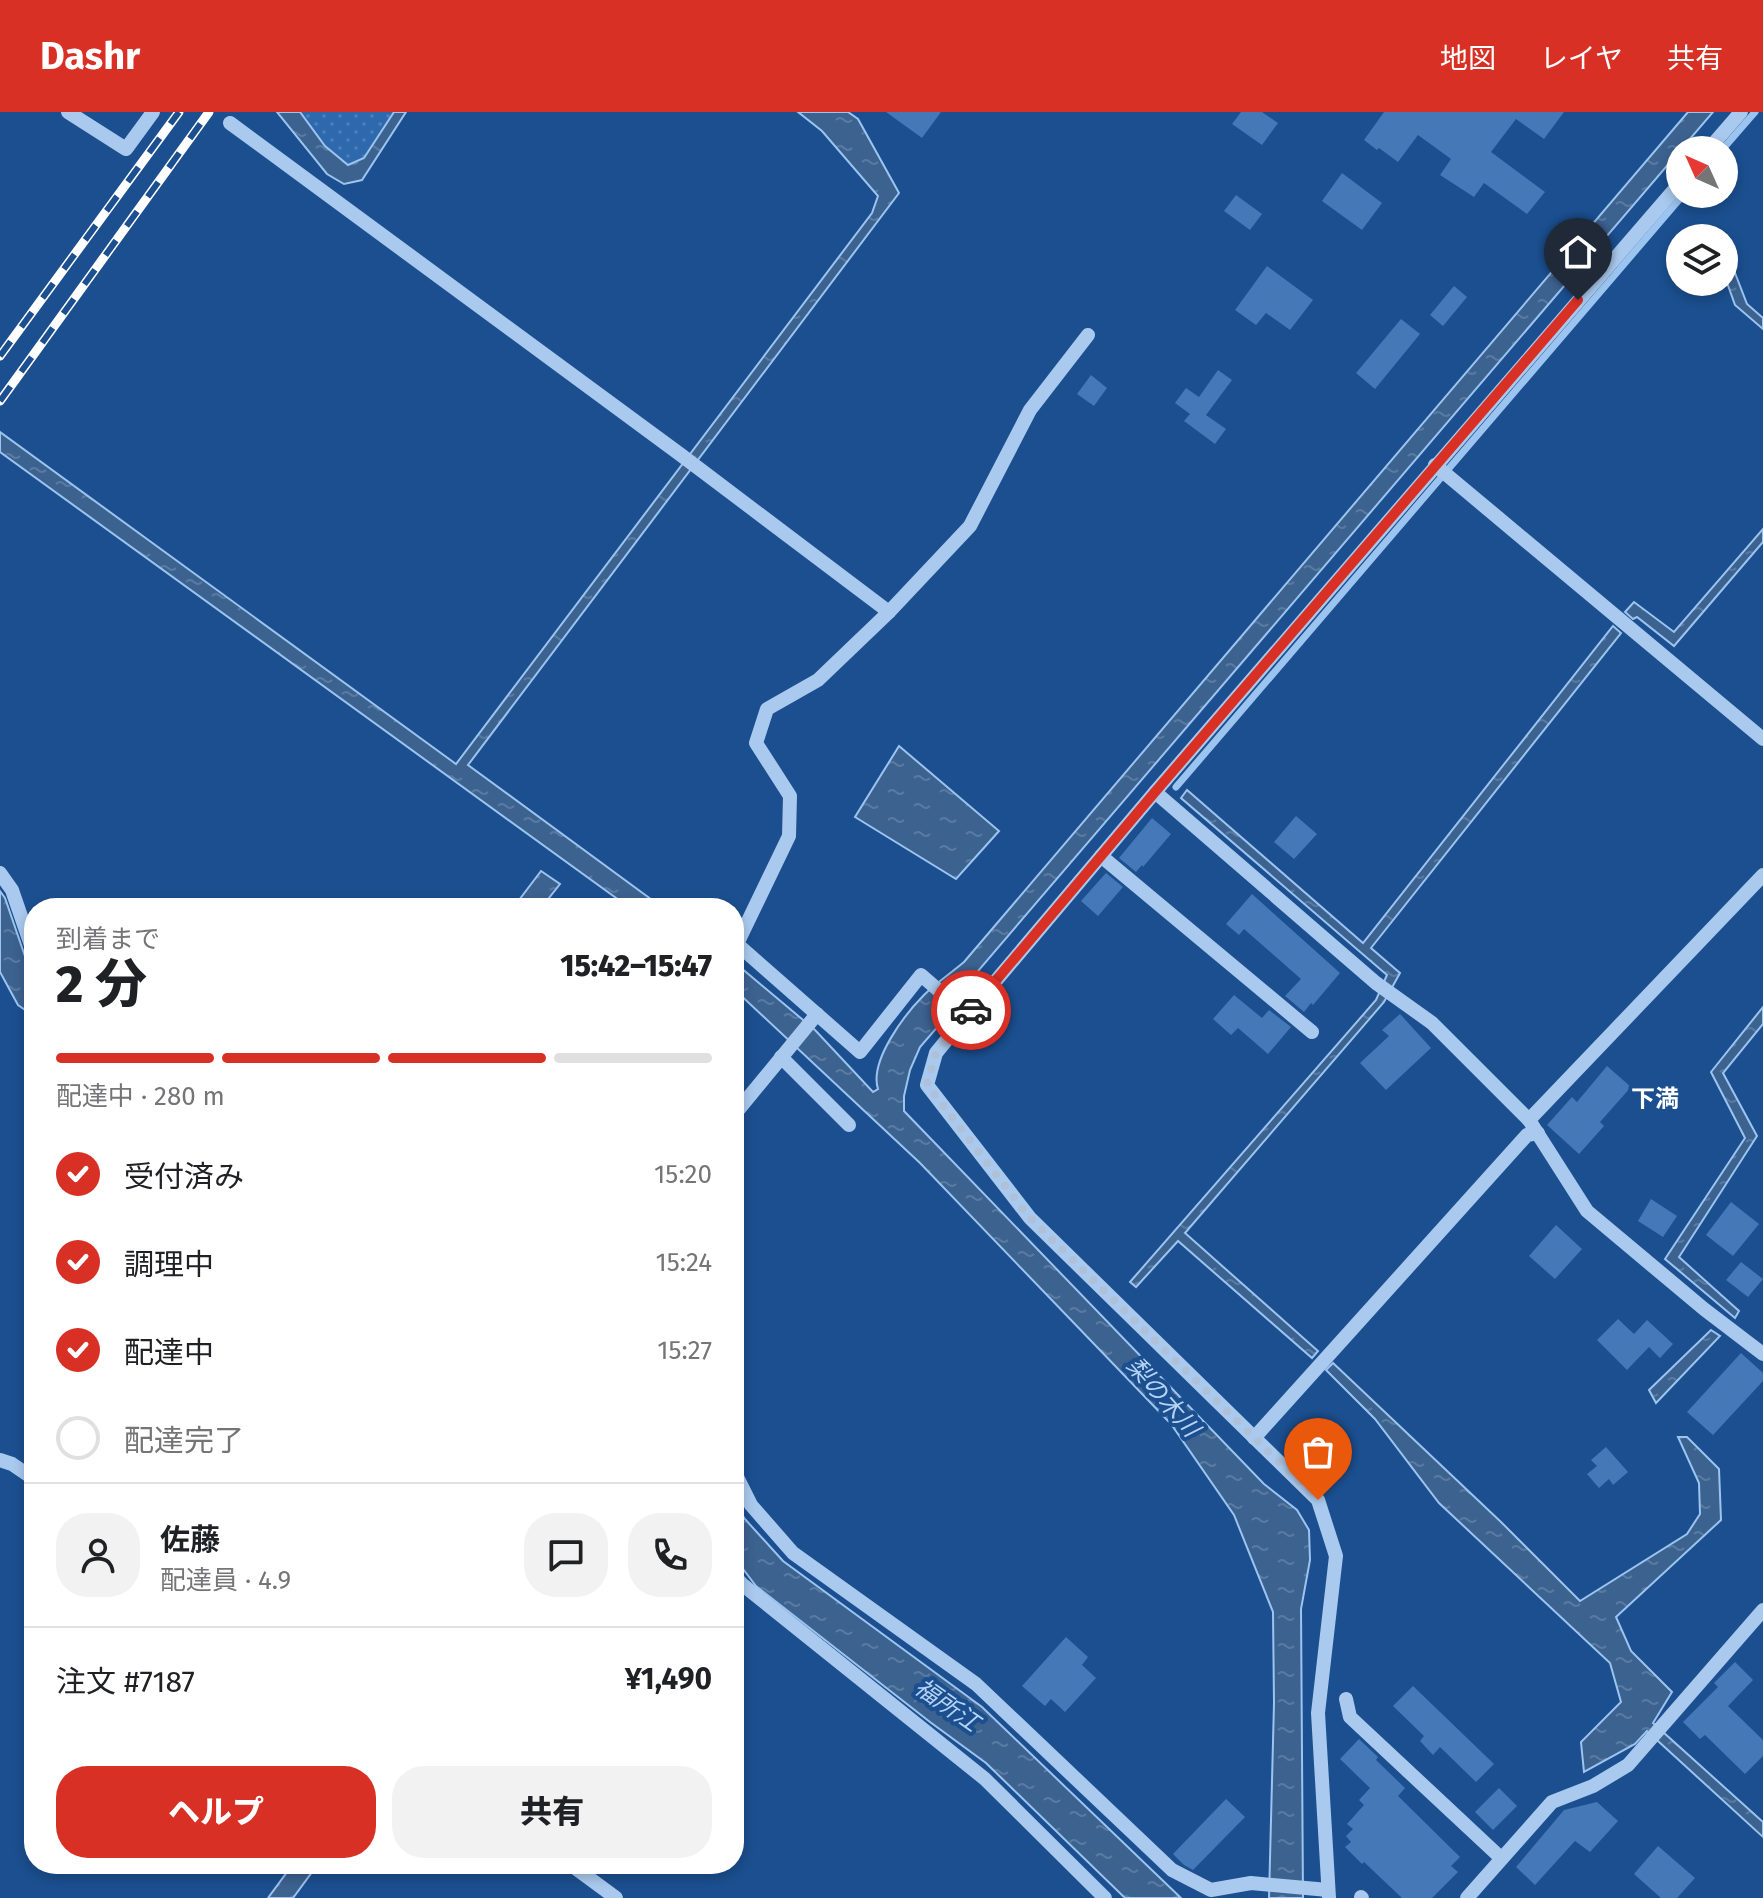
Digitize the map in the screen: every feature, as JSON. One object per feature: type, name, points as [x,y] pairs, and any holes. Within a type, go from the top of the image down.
[{"type":"street","points":[[68,112],[126,149],[153,112]]},
{"type":"street","points":[[1720,136],[1741,112]]},
{"type":"street","points":[[230,123],[699,468],[889,612]]},
{"type":"street","points":[[744,1491],[751,1505],[793,1553],[976,1684],[1172,1870],[1211,1890],[1251,1883],[1328,1894],[1318,1713],[1336,1556],[1318,1500],[1030,1218],[927,1085],[936,1053],[967,1015],[1435,465],[1666,199]]},
{"type":"street","points":[[744,929],[789,836],[790,796],[756,743],[767,709],[818,680],[889,612],[970,526],[1030,410],[1088,335]]},
{"type":"street","points":[[1435,465],[1763,739]]},
{"type":"street","points":[[1155,792],[1376,983],[1432,1023],[1529,1120],[1587,1211],[1763,1354]]},
{"type":"street","points":[[1101,856],[1312,1032]]},
{"type":"street","points":[[0,873],[12,890],[24,925]]},
{"type":"street","points":[[1529,1120],[1760,884]]},
{"type":"street","points":[[744,950],[860,1052],[921,975],[967,1015]]},
{"type":"street","points":[[744,1103],[817,1014]]},
{"type":"street","points":[[781,1057],[849,1125]]},
{"type":"street","points":[[1254,1438],[1527,1135],[1538,1133]]},
{"type":"street","points":[[0,1460],[24,1472]]},
{"type":"street","points":[[744,1585],[985,1779],[1105,1898]]},
{"type":"street","points":[[1467,1898],[1552,1802],[1593,1786],[1628,1765],[1763,1610]]},
{"type":"street","points":[[1346,1699],[1350,1717],[1501,1858]]},
{"type":"street","points":[[584,1874],[616,1898]]},
{"type":"shaded area","points":[[300,112],[394,112],[364,158],[348,165],[325,146]]},
{"type":"water","points":[[277,112],[300,112],[325,146],[348,165],[364,158],[394,112],[406,112],[362,180],[344,184],[327,174]]},
{"type":"water","points":[[798,112],[848,112],[858,119],[899,193],[468,765],[649,898],[616,898],[0,452],[0,432],[456,764],[872,213],[878,196],[822,131]]},
{"type":"water","points":[[1688,112],[1713,112],[1692,136],[1668,136]]},
{"type":"water","name":"梨の木川","points":[[1666,138],[1666,167],[972,978],[947,1016],[920,1047],[904,1096],[904,1111],[1264,1484],[1297,1510],[1309,1530],[1310,1560],[1301,1609],[1303,1898],[1269,1898],[1273,1612],[1234,1515],[1171,1424],[920,1163],[744,998],[744,970],[815,1030],[873,1092],[878,1089],[879,1065],[890,1039],[916,1003],[964,962]]},
{"type":"water","points":[[1738,281],[1747,304],[1763,318],[1763,329],[1735,305],[1732,296],[1738,296]]},
{"type":"water","points":[[1763,529],[1763,542],[1674,646],[1637,617],[1633,619],[1625,612],[1634,602],[1674,632]]},
{"type":"water","points":[[1613,626],[1621,633],[1371,948],[1400,973],[1384,1002],[1185,1233],[1318,1351],[1312,1358],[1178,1241],[1136,1287],[1130,1282],[1376,1000],[1387,975],[1181,798],[1187,790],[1363,943]]},
{"type":"water","points":[[899,746],[999,831],[956,879],[855,817]]},
{"type":"water","points":[[541,871],[560,884],[549,898],[521,898]]},
{"type":"water","points":[[0,891],[24,953],[24,1009],[18,1005],[0,972]]},
{"type":"water","points":[[1763,1007],[1763,1024],[1723,1073],[1757,1136],[1679,1257],[1739,1311],[1735,1318],[1665,1259],[1745,1138],[1711,1072]]},
{"type":"water","points":[[1711,1330],[1720,1336],[1656,1403],[1649,1390]]},
{"type":"water","points":[[1333,1363],[1580,1601],[1687,1534],[1700,1514],[1699,1483],[1678,1437],[1687,1437],[1719,1469],[1721,1520],[1616,1617],[1631,1651],[1672,1692],[1653,1723],[1763,1822],[1763,1837],[1647,1731],[1635,1744],[1584,1772],[1581,1742],[1621,1702],[1610,1663],[1439,1503],[1375,1419],[1326,1370]]},
{"type":"water","name":"福所江","points":[[744,1518],[783,1561],[982,1707],[1181,1898],[1125,1898],[986,1763],[756,1586],[744,1570]]},
{"type":"water","points":[[286,1874],[311,1874],[293,1898],[268,1898]]},
{"type":"building","points":[[886,112],[941,112],[922,138]]},
{"type":"building","points":[[1241,112],[1262,112],[1278,123],[1262,145],[1232,124]]},
{"type":"building","points":[[1384,112],[1564,112],[1544,139],[1516,119],[1491,152],[1545,192],[1527,214],[1484,183],[1474,197],[1440,175],[1451,159],[1418,135],[1398,162],[1379,148],[1377,150],[1364,140]]},
{"type":"building","points":[[1342,173],[1382,203],[1362,230],[1322,201]]},
{"type":"building","points":[[1236,195],[1262,214],[1250,230],[1224,211]]},
{"type":"building","points":[[1267,266],[1313,300],[1290,330],[1266,313],[1256,325],[1235,310]]},
{"type":"building","points":[[1454,286],[1467,297],[1443,326],[1430,315]]},
{"type":"building","points":[[1401,319],[1420,334],[1375,389],[1356,373]]},
{"type":"building","points":[[1218,370],[1232,380],[1206,415],[1226,429],[1215,444],[1184,421],[1190,414],[1175,403],[1186,388],[1199,397]]},
{"type":"building","points":[[1091,375],[1107,388],[1094,406],[1077,394]]},
{"type":"building","points":[[1296,816],[1317,834],[1294,859],[1274,842]]},
{"type":"building","points":[[1152,818],[1171,834],[1136,872],[1119,858]]},
{"type":"building","points":[[1106,873],[1123,887],[1098,916],[1081,901]]},
{"type":"building","points":[[1252,894],[1340,973],[1304,1012],[1285,996],[1301,979],[1244,929],[1239,935],[1226,924]]},
{"type":"building","points":[[1234,995],[1262,1018],[1269,1010],[1291,1027],[1268,1054],[1238,1028],[1231,1035],[1213,1019]]},
{"type":"building","points":[[1400,1014],[1431,1048],[1386,1090],[1360,1063],[1389,1036],[1382,1030]]},
{"type":"building","points":[[1607,1066],[1631,1087],[1600,1122],[1604,1126],[1579,1154],[1547,1125],[1572,1097],[1577,1102]]},
{"type":"building","points":[[1651,1199],[1677,1216],[1663,1237],[1638,1221]]},
{"type":"building","points":[[1731,1202],[1759,1224],[1733,1256],[1706,1235]]},
{"type":"building","points":[[1556,1225],[1582,1249],[1555,1279],[1529,1256]]},
{"type":"building","points":[[1741,1262],[1763,1279],[1748,1297],[1726,1280]]},
{"type":"building","points":[[1618,1319],[1634,1334],[1647,1320],[1673,1344],[1660,1358],[1649,1347],[1627,1370],[1597,1340]]},
{"type":"building","points":[[1741,1353],[1763,1373],[1763,1381],[1713,1435],[1687,1412]]},
{"type":"building","points":[[1606,1447],[1628,1472],[1613,1485],[1609,1479],[1599,1488],[1587,1474],[1597,1466],[1591,1460]]},
{"type":"building","points":[[1066,1637],[1088,1657],[1082,1665],[1096,1678],[1065,1712],[1051,1699],[1045,1706],[1022,1686]]},
{"type":"building","points":[[1735,1662],[1753,1680],[1728,1706],[1763,1740],[1763,1756],[1745,1774],[1705,1735],[1700,1739],[1683,1722],[1718,1687],[1714,1683]]},
{"type":"building","points":[[1413,1686],[1494,1764],[1476,1782],[1440,1747],[1433,1755],[1420,1741],[1424,1736],[1393,1706]]},
{"type":"building","points":[[1359,1739],[1405,1788],[1398,1796],[1460,1857],[1451,1866],[1458,1872],[1432,1898],[1402,1898],[1345,1847],[1351,1842],[1346,1836],[1353,1829],[1347,1824],[1364,1805],[1359,1800],[1370,1788],[1340,1759]]},
{"type":"building","points":[[1499,1788],[1517,1806],[1493,1830],[1475,1812]]},
{"type":"building","points":[[1226,1799],[1245,1817],[1193,1870],[1173,1854]]},
{"type":"building","points":[[1597,1802],[1618,1821],[1590,1852],[1575,1841],[1535,1885],[1516,1867],[1564,1810]]},
{"type":"building","points":[[1658,1846],[1695,1878],[1677,1898],[1661,1898],[1634,1874]]},
{"type":"waterway","points":[[1734,136],[1755,112]]},
{"type":"waterway","points":[[1176,787],[1672,208]]},
{"type":"railway","points":[[0,356],[179,112]]},
{"type":"railway","points":[[0,401],[209,112]]},
{"type":"way so far","points":[[971,1010],[936,1053],[927,1085],[1030,1218],[1318,1500]]},
{"type":"district","name":"下満","points":[[1655,1099]]},
{"type":"route","points":[[971,1010],[1578,300]]}]
